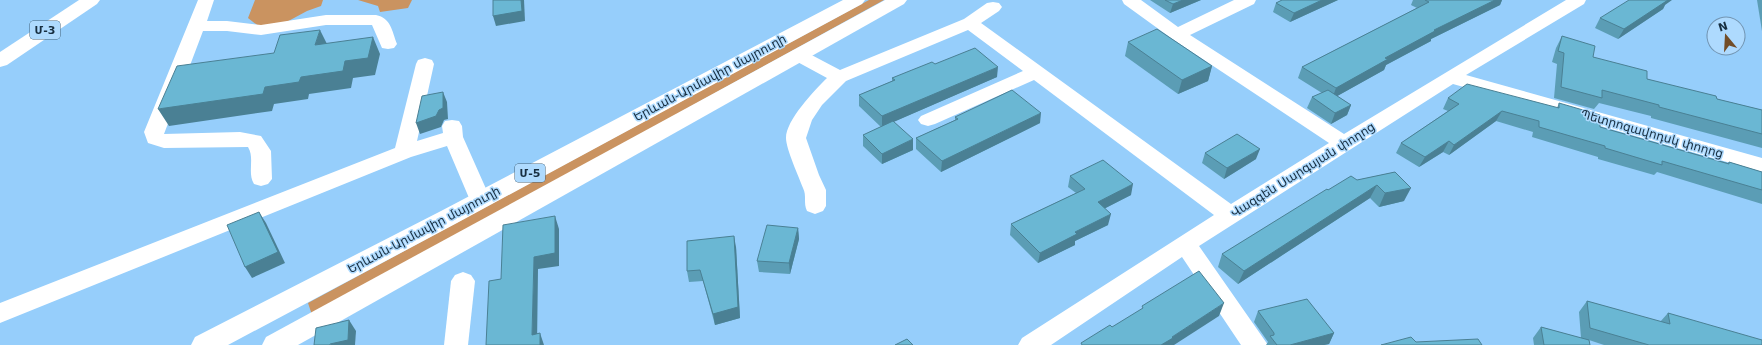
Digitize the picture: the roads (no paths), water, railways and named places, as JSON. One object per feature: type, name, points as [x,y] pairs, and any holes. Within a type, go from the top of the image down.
[{"type":"highway","name":"Մ-3","points":[[0,61],[90,0]]},
{"type":"highway","name":"Երևան-Արմավիր մայրուղի","points":[[204,345],[402,243],[856,0]]},
{"type":"highway","name":"Երևան-Արմավիր մայրուղի","points":[[275,345],[898,0]]},
{"type":"highway","points":[[193,345],[250,321],[261,318],[267,320],[272,325],[275,333],[264,345]]},
{"type":"street","points":[[206,0],[154,132],[155,138],[164,141],[240,138],[254,141],[261,151],[261,179]]},
{"type":"street","points":[[1130,0],[1177,34],[1345,144]]},
{"type":"street","points":[[1177,34],[1248,0]]},
{"type":"street","name":"Վազգեն Սարգսյան փողոց","points":[[1031,345],[1230,216],[1450,77],[1578,0]]},
{"type":"street","points":[[815,206],[815,190],[808,175],[796,138],[802,120],[815,101],[839,77],[970,23],[993,7]]},
{"type":"street","points":[[196,26],[227,26],[261,30],[326,20],[376,20],[381,24],[388,44]]},
{"type":"street","points":[[970,23],[1230,216]]},
{"type":"street","points":[[798,55],[839,77]]},
{"type":"street","points":[[404,152],[425,64]]},
{"type":"street","points":[[928,120],[1036,72]]},
{"type":"street","name":"Պետրոզավոդսկ փողոց","points":[[1450,77],[1762,165]]},
{"type":"street","points":[[0,313],[404,152],[452,131],[480,200]]},
{"type":"street","points":[[1186,245],[1255,345]]},
{"type":"street","points":[[456,345],[463,281]]}]
